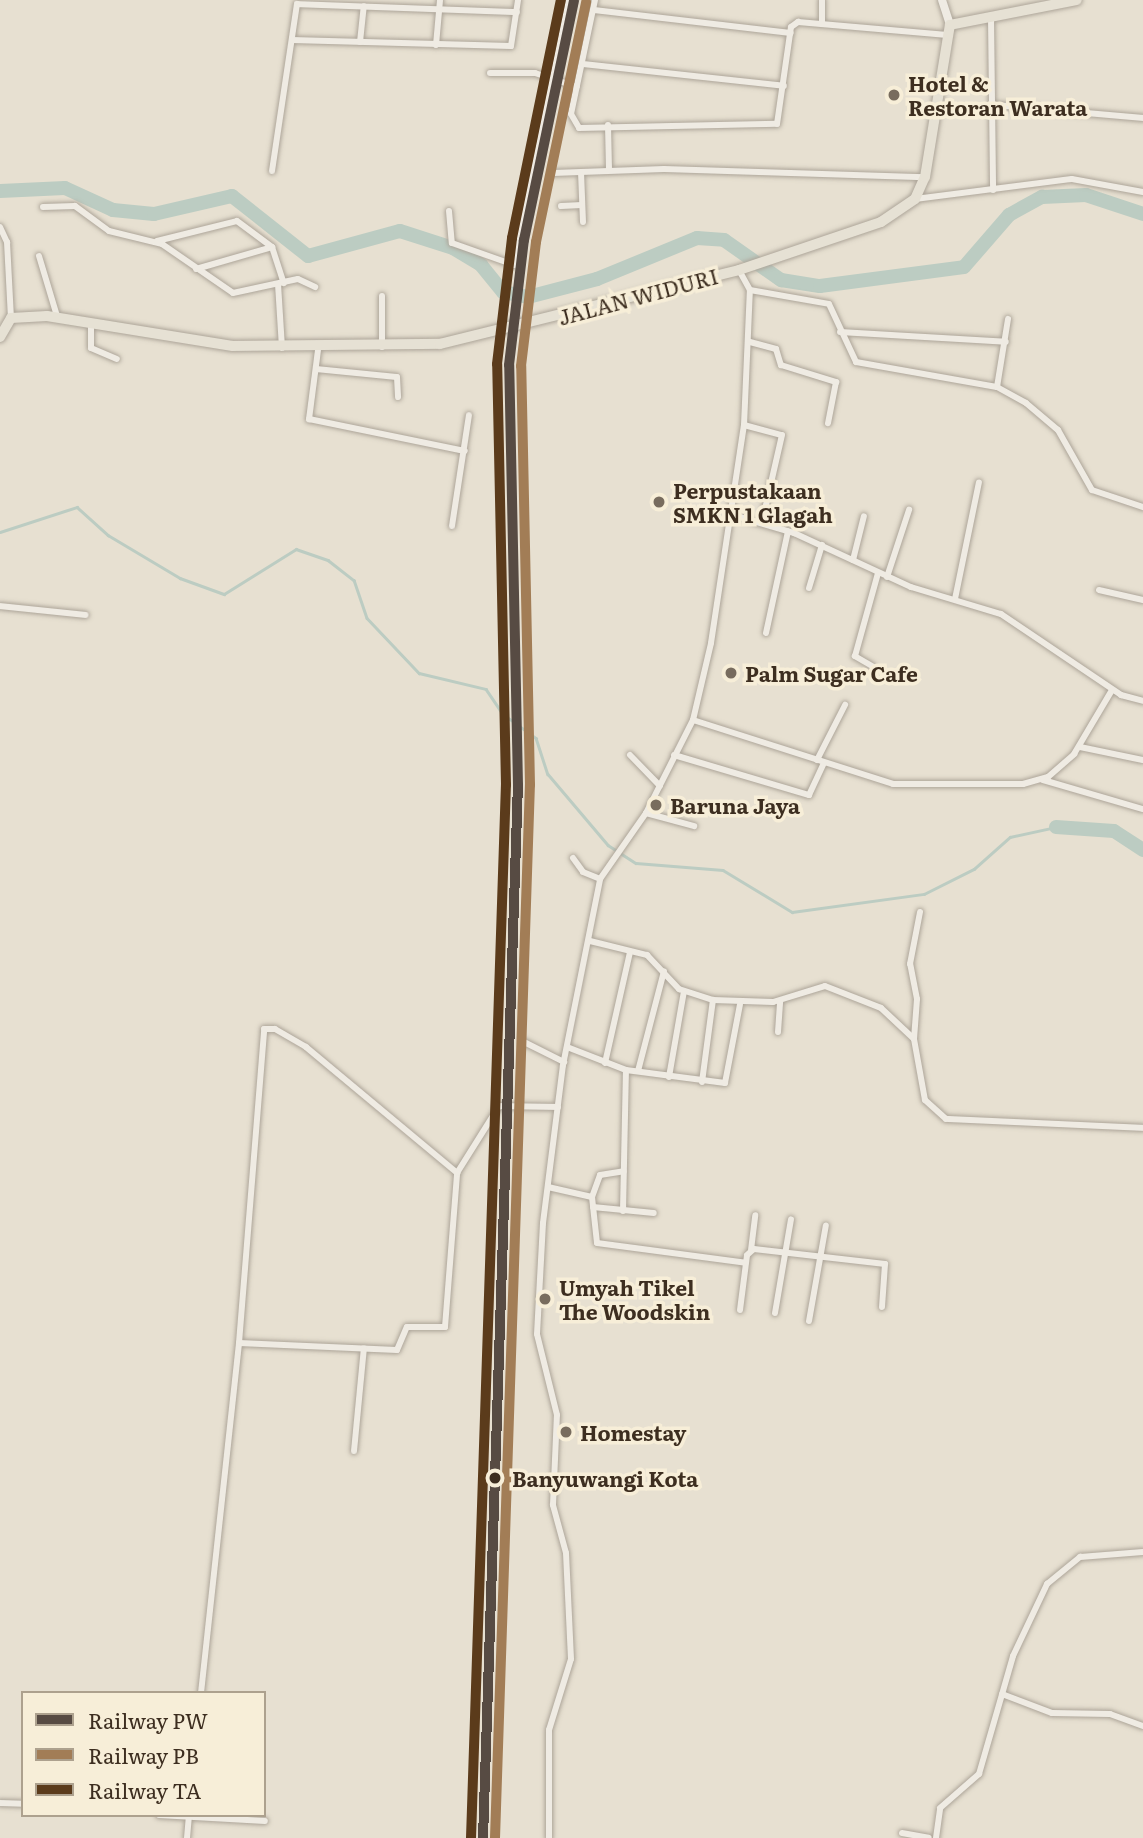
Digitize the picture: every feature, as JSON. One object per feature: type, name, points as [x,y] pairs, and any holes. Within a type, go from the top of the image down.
[{"type":"main road","points":[[915,199],[925,177],[948,30],[1077,0]]},
{"type":"main road","name":"JALAN WIDURI","points":[[6,321],[53,316],[233,346],[317,353],[481,337],[741,269],[881,222],[915,199]]},
{"type":"main road","points":[[0,337],[6,321]]},
{"type":"street","points":[[436,45],[440,0]]},
{"type":"street","points":[[292,40],[511,46],[518,0]]},
{"type":"street","points":[[449,211],[452,243],[514,265],[569,0]]},
{"type":"street","points":[[595,0],[577,87],[573,123],[608,125],[776,124],[791,33],[798,22],[948,30],[942,0]]},
{"type":"street","points":[[822,0],[822,24]]},
{"type":"street","points":[[272,171],[297,4],[517,12]]},
{"type":"street","points":[[360,42],[364,6]]},
{"type":"street","points":[[594,10],[791,33]]},
{"type":"street","points":[[991,18],[995,105],[993,190]]},
{"type":"street","points":[[583,64],[784,86]]},
{"type":"street","points":[[490,73],[552,78],[577,87]]},
{"type":"street","points":[[995,105],[1143,118]]},
{"type":"street","points":[[608,125],[609,170]]},
{"type":"street","points":[[553,173],[609,170],[925,177]]},
{"type":"street","points":[[581,172],[583,222]]},
{"type":"street","points":[[915,199],[1097,179],[1143,192]]},
{"type":"street","points":[[561,206],[582,205]]},
{"type":"street","points":[[43,207],[75,206],[109,231],[155,242],[233,293],[302,279],[315,287]]},
{"type":"street","points":[[155,242],[234,220],[272,247],[281,284],[282,348]]},
{"type":"street","points":[[0,227],[7,242],[6,321]]},
{"type":"street","points":[[196,269],[272,247]]},
{"type":"street","points":[[39,256],[53,316]]},
{"type":"street","points":[[549,1838],[550,1721],[571,1658],[566,1553],[552,1505],[557,1415],[537,1334],[548,1188],[564,1062],[590,941],[600,879],[618,845],[646,813],[693,720],[733,515],[744,425],[750,342],[750,290],[741,269]]},
{"type":"street","points":[[750,290],[829,304],[856,362],[997,387],[1048,418],[1092,490],[1143,507]]},
{"type":"street","points":[[382,296],[382,348]]},
{"type":"street","points":[[997,387],[1008,319]]},
{"type":"street","points":[[91,324],[88,336],[95,352],[117,359]]},
{"type":"street","points":[[840,332],[1006,342]]},
{"type":"street","points":[[750,342],[776,349],[781,365],[836,382],[828,423]]},
{"type":"street","points":[[317,353],[309,419],[465,451]]},
{"type":"street","points":[[316,368],[397,377],[398,397]]},
{"type":"street","points":[[452,526],[469,415]]},
{"type":"street","points":[[744,425],[782,435],[762,522]]},
{"type":"street","points":[[955,599],[979,482]]},
{"type":"street","points":[[887,577],[909,510]]},
{"type":"street","points":[[733,515],[788,531],[887,577],[955,599],[1024,626],[1112,690],[1143,701]]},
{"type":"street","points":[[853,561],[864,516]]},
{"type":"street","points":[[766,633],[788,531]]},
{"type":"street","points":[[810,588],[822,545]]},
{"type":"street","points":[[872,666],[855,656],[878,573]]},
{"type":"street","points":[[1099,590],[1143,600]]},
{"type":"street","points":[[0,606],[86,615]]},
{"type":"street","points":[[1043,780],[1080,747],[1112,690]]},
{"type":"street","points":[[674,755],[809,795],[845,705]]},
{"type":"street","points":[[693,720],[893,784],[1043,780],[1143,809]]},
{"type":"street","points":[[1080,747],[1143,760]]},
{"type":"street","points":[[629,755],[660,786]]},
{"type":"street","points":[[646,813],[694,825]]},
{"type":"street","points":[[573,858],[583,872],[600,879]]},
{"type":"street","points":[[920,912],[909,967],[917,999],[914,1039],[925,1100],[946,1119],[1143,1128]]},
{"type":"street","points":[[590,941],[651,958],[684,991],[713,1000],[740,1004],[780,1001],[829,986],[891,1014],[914,1039]]},
{"type":"street","points":[[605,1063],[630,952]]},
{"type":"street","points":[[638,1071],[664,971]]},
{"type":"street","points":[[669,1077],[684,991]]},
{"type":"street","points":[[702,1082],[713,1000]]},
{"type":"street","points":[[778,1032],[780,1001]]},
{"type":"street","points":[[567,1047],[626,1070],[702,1082],[729,1081],[740,1004]]},
{"type":"street","points":[[201,1691],[239,1343],[264,1029],[275,1029],[306,1047],[457,1174]]},
{"type":"street","points":[[524,1042],[564,1062]]},
{"type":"street","points":[[623,1211],[626,1070]]},
{"type":"street","points":[[239,1343],[397,1350],[405,1328],[446,1325],[457,1174],[499,1107],[558,1107]]},
{"type":"street","points":[[624,1171],[600,1175],[592,1198],[597,1243],[746,1263]]},
{"type":"street","points":[[548,1188],[592,1198]]},
{"type":"street","points":[[593,1207],[654,1213]]},
{"type":"street","points":[[740,1310],[755,1216]]},
{"type":"street","points":[[775,1313],[791,1219]]},
{"type":"street","points":[[809,1321],[826,1225]]},
{"type":"street","points":[[751,1250],[887,1265],[882,1307]]},
{"type":"street","points":[[354,1451],[364,1348]]},
{"type":"street","points":[[936,1838],[940,1808],[977,1780],[1023,1632],[1060,1568],[1091,1555],[1142,1555]]},
{"type":"street","points":[[1002,1694],[1052,1713],[1110,1714],[1143,1726]]},
{"type":"street","points":[[0,1803],[21,1804]]},
{"type":"street","points":[[187,1838],[189,1817],[265,1821]]},
{"type":"street","points":[[902,1833],[929,1838]]},
{"type":"waterway","points":[[0,191],[65,188],[113,210],[154,214],[232,196],[308,256],[400,231],[453,248],[481,265],[503,292],[528,297],[597,279],[697,238],[724,240],[781,280],[820,286],[964,267],[1009,215],[1042,197],[1086,195],[1143,214]]},
{"type":"waterway","points":[[0,532],[77,507],[108,535],[180,578],[224,594],[296,549],[328,560],[354,580],[367,618],[419,673],[486,689],[503,714],[536,738],[548,774],[608,845],[636,863],[723,870],[792,912],[924,894],[974,869],[1010,837],[1056,827]]},
{"type":"waterway","points":[[1056,827],[1114,831],[1143,850]]},
{"type":"rail line","name":"TA","points":[[471,1838],[506,785],[497,364],[512,238],[561,0]]},
{"type":"rail line","name":"PW","points":[[483,1838],[518,785],[509,365],[524,240],[574,0]]},
{"type":"rail line","name":"PB","points":[[495,1838],[530,785],[521,366],[536,242],[586,2]]},
{"type":"place","name":"Hotel & Restoran Warata","points":[[894,95]]},
{"type":"place","name":"Perpustakaan SMKN 1 Glagah","points":[[659,502]]},
{"type":"place","name":"Palm Sugar Cafe","points":[[731,673]]},
{"type":"place","name":"Baruna Jaya","points":[[656,805]]},
{"type":"place","name":"Umyah Tikel The Woodskin","points":[[545,1299]]},
{"type":"place","name":"Homestay","points":[[566,1432]]},
{"type":"place","name":"Banyuwangi Kota","points":[[495,1478]]}]
